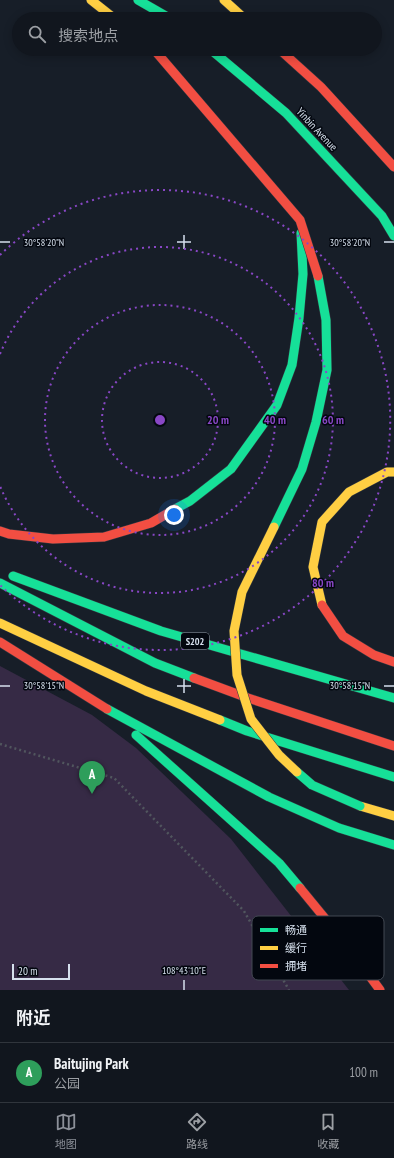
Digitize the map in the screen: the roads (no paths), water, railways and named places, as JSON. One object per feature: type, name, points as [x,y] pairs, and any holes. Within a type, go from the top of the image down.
[{"type":"main road","points":[[90,0],[105,12]]},
{"type":"main road","points":[[138,0],[159,12]]},
{"type":"main road","points":[[224,0],[238,12]]},
{"type":"main road","points":[[159,56],[300,220],[318,275],[326,320],[327,370],[316,422],[302,468],[242,592],[234,631],[237,674],[251,719],[279,755],[312,785],[360,806],[394,816]]},
{"type":"main road","name":"Yinbin Avenue","points":[[218,56],[286,113],[382,216],[394,236]]},
{"type":"main road","points":[[287,56],[321,87],[394,166]]},
{"type":"main road","points":[[0,531],[9,534],[53,539],[104,537],[151,523],[190,501],[231,470],[277,405],[292,365],[299,318],[303,274],[300,220]]},
{"type":"main road","points":[[394,472],[387,472],[349,492],[322,522],[313,567],[322,605],[343,636],[374,655],[394,662]]},
{"type":"main road","name":"S202","points":[[7,574],[161,631],[394,698]]},
{"type":"main road","points":[[0,583],[155,663],[248,698],[394,746]]},
{"type":"main road","points":[[0,623],[146,691],[247,731],[394,777]]},
{"type":"main road","points":[[0,642],[98,704],[269,797],[339,828],[394,845]]},
{"type":"main road","points":[[98,704],[190,782],[279,863],[323,916]]},
{"type":"main road","points":[[373,980],[380,990]]},
{"type":"place","name":"Baitujing Park","points":[[92,794]]}]
